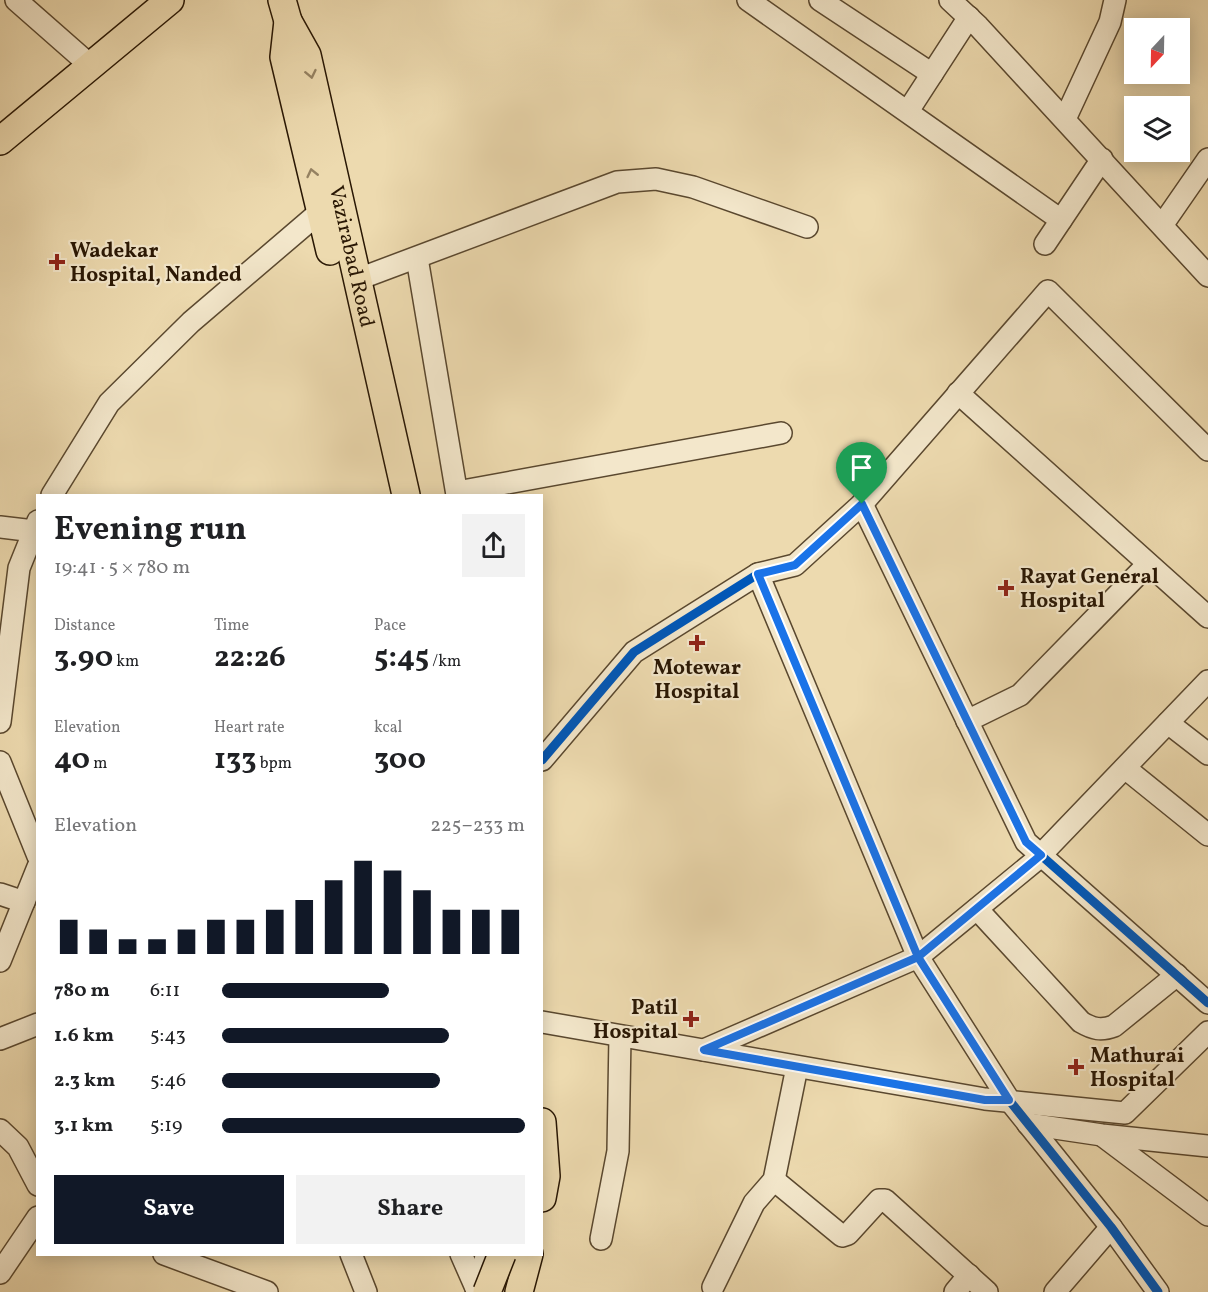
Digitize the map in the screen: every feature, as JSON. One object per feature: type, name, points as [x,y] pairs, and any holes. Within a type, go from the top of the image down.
[{"type":"main road","points":[[0,141],[170,0]]},
{"type":"main road","name":"Vazirabad Road","points":[[285,10],[284,57],[389,494]]},
{"type":"main road","name":"Vazirabad Road","points":[[285,10],[307,55],[406,494]]},
{"type":"main road","points":[[543,1136],[546,1176],[543,1192]]},
{"type":"main road","points":[[484,1290],[501,1256]]},
{"type":"main road","points":[[519,1292],[528,1256]]},
{"type":"street","points":[[16,0],[91,66]]},
{"type":"street","points":[[748,0],[1061,220]]},
{"type":"street","points":[[820,0],[932,74]]},
{"type":"street","points":[[950,0],[969,17],[1065,119],[1208,276]]},
{"type":"street","points":[[1065,119],[1110,22],[1115,0]]},
{"type":"street","points":[[908,111],[969,17]]},
{"type":"street","points":[[1045,244],[1102,159]]},
{"type":"street","points":[[1163,225],[1208,159]]},
{"type":"street","points":[[356,280],[617,182],[656,179],[693,187],[807,227]]},
{"type":"street","points":[[53,494],[109,403],[191,322],[321,211]]},
{"type":"street","points":[[417,258],[457,493],[781,433]]},
{"type":"street","points":[[543,758],[634,652],[758,574],[795,565],[862,504],[1048,291],[1208,450]]},
{"type":"street","points":[[958,393],[1208,617]]},
{"type":"street","points":[[862,504],[1026,842],[1208,1003]]},
{"type":"street","points":[[0,526],[36,526],[19,568],[0,722]]},
{"type":"street","points":[[967,721],[1020,695],[1148,564]]},
{"type":"street","points":[[758,574],[918,957],[1009,1100],[1111,1227],[1158,1292]]},
{"type":"street","points":[[704,1050],[918,957],[1041,855],[1208,681]]},
{"type":"street","points":[[1168,723],[1208,754]]},
{"type":"street","points":[[1,764],[36,851]]},
{"type":"street","points":[[1125,768],[1208,835]]},
{"type":"street","points":[[0,961],[36,872]]},
{"type":"street","points":[[0,894],[24,902]]},
{"type":"street","points":[[977,909],[1081,1022],[1092,1029],[1104,1030],[1114,1026],[1177,975]]},
{"type":"street","points":[[543,1022],[985,1100],[1009,1100],[1125,1113],[1208,1032]]},
{"type":"street","points":[[0,1039],[36,1025]]},
{"type":"street","points":[[601,1239],[618,1151],[620,1036]]},
{"type":"street","points":[[713,1287],[752,1206],[774,1180],[797,1067]]},
{"type":"street","points":[[1028,1124],[1102,1135],[1208,1146]]},
{"type":"street","points":[[0,1130],[18,1147],[36,1181]]},
{"type":"street","points":[[1102,1135],[1208,1215]]},
{"type":"street","points":[[774,1180],[842,1236],[848,1234],[879,1200],[885,1200],[987,1292]]},
{"type":"street","points":[[0,1273],[36,1219]]},
{"type":"street","points":[[1055,1292],[1111,1227]]},
{"type":"street","points":[[169,1256],[267,1292]]},
{"type":"street","points":[[352,1256],[366,1292]]},
{"type":"street","points":[[484,1290],[486,1256]]},
{"type":"street","points":[[463,1260],[484,1290]]},
{"type":"street","points":[[955,1292],[969,1275]]},
{"type":"cycle path","points":[[758,574],[795,565],[862,504],[1026,842],[1208,1003]]},
{"type":"cycle path","points":[[543,759],[634,652],[758,574],[918,957],[1009,1100],[1111,1227],[1158,1292]]},
{"type":"place","name":"Wadekar Hospital, Nanded","points":[[57,262]]},
{"type":"place","name":"Rayat General Hospital","points":[[1006,588]]},
{"type":"place","name":"Motewar Hospital","points":[[697,643]]},
{"type":"place","name":"Patil Hospital","points":[[691,1019]]},
{"type":"place","name":"Mathurai Hospital","points":[[1076,1067]]},
{"type":"route","points":[[862,504],[795,565],[758,574],[918,957],[704,1050],[985,1100],[1009,1100],[918,957],[1041,855],[1026,842],[862,504]]}]
